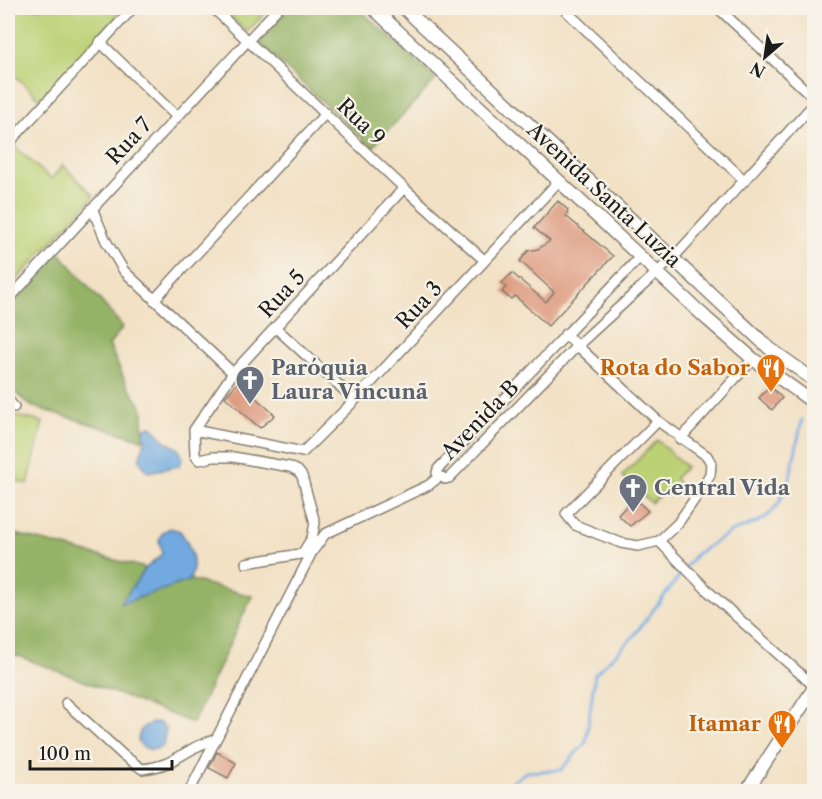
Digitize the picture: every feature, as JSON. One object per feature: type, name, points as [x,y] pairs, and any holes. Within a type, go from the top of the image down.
[{"type":"street","points":[[8,144],[133,8]]},
{"type":"street","name":"Rua 9","points":[[213,8],[484,260]]},
{"type":"street","name":"Rua 7","points":[[8,300],[278,8]]},
{"type":"street","name":"Avenida Santa Luzia","points":[[373,8],[706,318],[753,359],[814,403]]},
{"type":"street","name":"Avenida Santa Luzia","points":[[404,8],[769,348],[814,380]]},
{"type":"street","points":[[563,8],[745,181]]},
{"type":"street","points":[[718,8],[814,98]]},
{"type":"street","points":[[425,56],[439,40]]},
{"type":"street","points":[[100,42],[176,117]]},
{"type":"street","name":"Avenida B","points":[[640,257],[438,469],[440,476],[445,479],[449,478],[577,346],[673,258],[814,104]]},
{"type":"street","points":[[154,300],[326,113]]},
{"type":"street","name":"Rua 3","points":[[194,430],[303,452],[355,400],[559,181]]},
{"type":"street","name":"Rua 5","points":[[194,430],[233,373],[404,188]]},
{"type":"street","points":[[92,208],[106,241],[124,271],[233,373]]},
{"type":"street","points":[[276,328],[355,400]]},
{"type":"street","points":[[565,334],[658,422],[707,456],[711,463],[710,475],[689,509],[659,541],[638,546],[621,543],[575,525],[566,514],[658,422]]},
{"type":"street","points":[[681,439],[753,359]]},
{"type":"street","points":[[189,792],[307,553],[315,522],[302,476],[298,471],[290,467],[233,457],[199,460],[195,455],[194,430]]},
{"type":"street","points":[[246,563],[307,553],[324,534],[429,485],[440,476]]},
{"type":"street","points":[[659,541],[709,592],[814,687],[746,792]]},
{"type":"street","points":[[66,703],[142,769],[167,764],[196,747],[216,739]]},
{"type":"green space","points":[[8,8],[113,8],[119,14],[41,100],[8,69]]},
{"type":"green space","points":[[221,8],[270,8],[247,32]]},
{"type":"green space","points":[[289,8],[358,8],[436,79],[372,148],[257,41]]},
{"type":"green space","points":[[13,145],[51,179],[63,165],[94,196],[8,289],[8,151]]},
{"type":"green space","points":[[58,251],[123,327],[109,345],[127,385],[143,409],[143,440],[31,406],[8,386],[8,309]]},
{"type":"green space","points":[[8,414],[43,422],[28,484],[8,479]]},
{"type":"green space","points":[[657,440],[686,467],[675,478],[679,485],[668,495],[662,493],[651,503],[622,476]]},
{"type":"green space","points":[[8,532],[252,596],[193,723],[8,652]]},
{"type":"water","points":[[151,426],[166,442],[178,448],[183,458],[179,466],[148,472],[139,460],[145,441],[144,429]]},
{"type":"water","points":[[170,528],[180,531],[190,549],[193,568],[189,581],[120,604],[145,569],[161,555],[159,540],[163,532]]},
{"type":"water","points":[[158,722],[166,728],[163,746],[156,749],[143,747],[138,742],[139,733],[149,724]]},
{"type":"building","points":[[558,201],[568,210],[566,216],[613,256],[548,326],[515,296],[511,299],[502,292],[506,287],[502,283],[512,273],[546,302],[554,292],[520,261],[528,251],[538,249],[550,241],[534,228]]},
{"type":"building","name":"Paróquia Laura Vincunã","points":[[238,382],[275,415],[260,428],[225,397]]},
{"type":"building","points":[[770,386],[782,398],[772,410],[759,398]]},
{"type":"building","name":"Central Vida","points":[[634,498],[648,511],[630,526],[618,515]]},
{"type":"building","points":[[217,752],[236,763],[228,778],[209,768]]},
{"type":"waterway","points":[[812,362],[814,355]]},
{"type":"waterway","points":[[498,792],[526,772],[561,770],[586,742],[595,674],[632,638],[696,554],[731,532],[758,522],[770,514],[779,503],[789,482],[802,420]]},
{"type":"place","name":"Rota do Sabor","points":[[771,394]]},
{"type":"place","name":"Paróquia Laura Vincunã","points":[[250,406]]},
{"type":"place","name":"Central Vida","points":[[633,514]]},
{"type":"place","name":"Itamar","points":[[782,750]]}]
